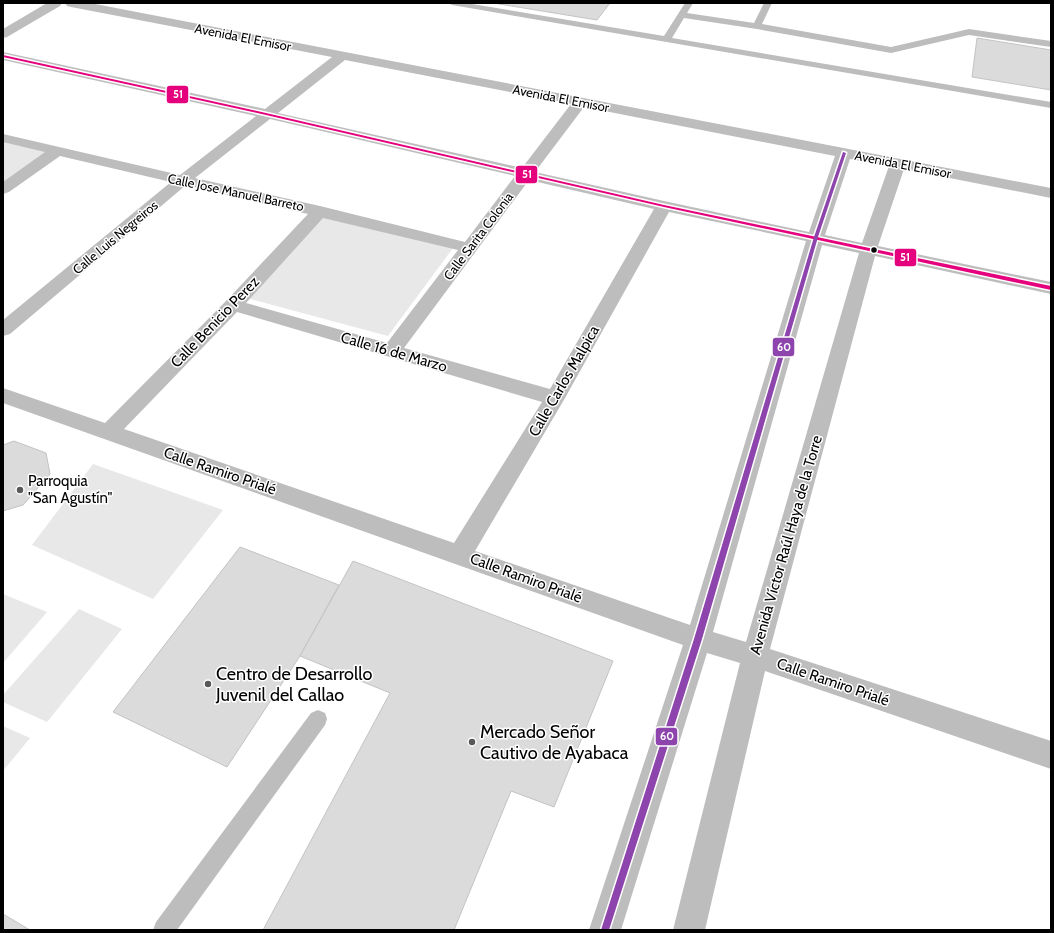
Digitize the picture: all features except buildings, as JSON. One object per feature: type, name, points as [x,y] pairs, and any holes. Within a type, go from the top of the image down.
[{"type":"street","points":[[3,34],[56,3]]},
{"type":"street","name":"Avenida El Emisor","points":[[71,3],[1051,193]]},
{"type":"street","points":[[3,56],[266,114],[664,206],[1051,288]]},
{"type":"street","name":"Calle Luis Negreiros","points":[[3,330],[182,181],[342,56]]},
{"type":"street","name":"Calle Sarita Colonia","points":[[391,351],[580,101]]},
{"type":"street","name":"Calle Jose Manuel Barreto","points":[[3,138],[182,181],[320,211],[469,248]]},
{"type":"street","points":[[3,189],[57,151]]},
{"type":"street","points":[[605,930],[698,639],[816,237],[844,153]]},
{"type":"street","name":"Avenida Víctor Raúl Haya de la Torre","points":[[689,930],[755,656],[868,250],[898,164]]},
{"type":"street","name":"Calle Carlos Malpica","points":[[460,555],[555,398],[664,206]]},
{"type":"street","name":"Calle Benicio Perez","points":[[109,432],[233,305],[320,211]]},
{"type":"street","name":"Calle 16 de Marzo","points":[[233,305],[555,398]]},
{"type":"street","name":"Calle Ramiro Prialé","points":[[3,395],[698,639],[755,656],[1051,755]]},
{"type":"lane","points":[[452,3],[1051,105]]},
{"type":"lane","points":[[666,40],[689,3]]},
{"type":"lane","points":[[757,26],[768,3]]},
{"type":"lane","points":[[681,15],[757,26],[891,50],[969,32],[1051,44]]},
{"type":"lane","points":[[164,930],[318,719]]},
{"type":"shaded area","points":[[3,140],[51,151],[3,185]]},
{"type":"shaded area","points":[[323,215],[453,248],[388,336],[247,298]]},
{"type":"shaded area","points":[[93,464],[223,510],[153,599],[32,545]]},
{"type":"shaded area","points":[[3,594],[47,612],[3,663]]},
{"type":"shaded area","points":[[79,609],[122,629],[47,722],[3,702],[3,695]]},
{"type":"shaded area","points":[[3,726],[30,738],[3,771]]},
{"type":"transit line","name":"51","points":[[3,56],[266,114],[664,206],[1051,288]]},
{"type":"transit line","name":"60","points":[[605,930],[698,639],[816,237],[844,153]]},
{"type":"place","name":"Parroquia \"San Agustín\"","points":[[20,490]]},
{"type":"place","name":"Centro de Desarrollo Juvenil del Callao","points":[[208,684]]},
{"type":"place","name":"Mercado Señor Cautivo de Ayabaca","points":[[472,742]]}]
